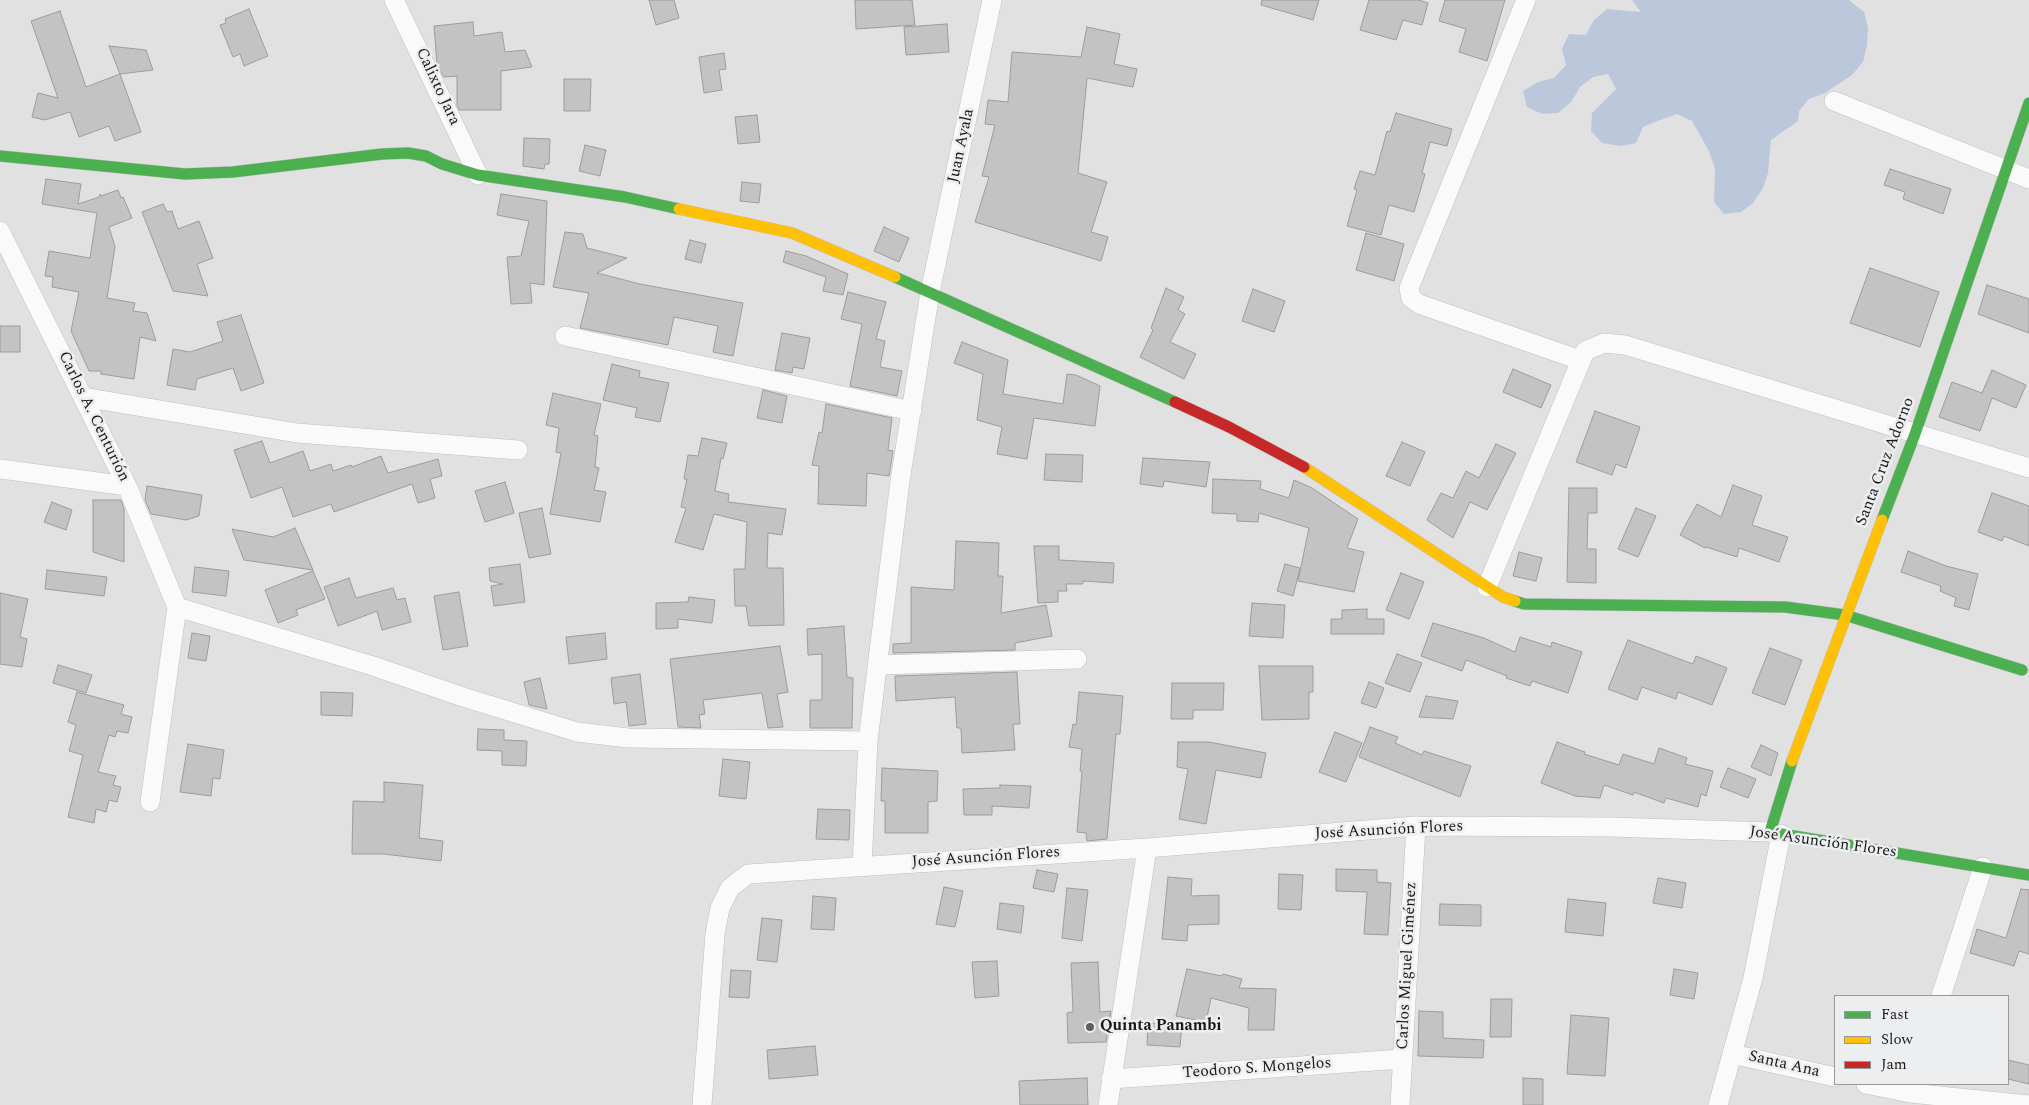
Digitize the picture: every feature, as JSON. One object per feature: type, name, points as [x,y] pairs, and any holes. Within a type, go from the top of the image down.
[{"type":"street","name":"Calixto Jara","points":[[394,0],[478,175]]},
{"type":"street","name":"Juan Ayala","points":[[862,866],[868,741],[900,481],[930,292],[992,0]]},
{"type":"street","points":[[1526,0],[1409,288],[1412,298],[1419,304],[1580,360]]},
{"type":"street","points":[[1834,101],[2029,179]]},
{"type":"street","name":"Santa Cruz Adorno","points":[[1776,833],[1798,742],[1915,434],[2029,103]]},
{"type":"street","points":[[0,156],[185,174],[233,172],[382,154],[408,153],[426,156],[442,164],[478,175],[624,197],[792,234],[930,292],[1246,436],[1320,476],[1503,597],[1524,604],[1785,608],[1845,615],[2022,670]]},
{"type":"street","name":"Carlos A. Centurión","points":[[0,231],[127,486],[177,607]]},
{"type":"street","points":[[566,336],[912,410]]},
{"type":"street","points":[[1486,587],[1584,351],[1604,343],[1625,345],[2029,468]]},
{"type":"street","points":[[83,397],[297,433],[518,450]]},
{"type":"street","points":[[0,469],[127,486]]},
{"type":"street","points":[[150,802],[177,607],[373,666],[463,697],[577,732],[628,738],[868,741]]},
{"type":"street","points":[[877,665],[1077,659]]},
{"type":"street","name":"José Asunción Flores","points":[[702,1105],[715,934],[720,908],[730,888],[748,874],[1147,848],[1416,826],[1611,827],[1776,833],[2029,875]]},
{"type":"street","name":"Carlos Miguel Giménez","points":[[1400,1105],[1416,826]]},
{"type":"street","points":[[1718,1105],[1753,978],[1776,833]]},
{"type":"street","points":[[1108,1105],[1147,848]]},
{"type":"street","points":[[1941,995],[1983,867]]},
{"type":"street","name":"Santa Ana","points":[[1732,1054],[1834,1077]]},
{"type":"street","name":"Teodoro S. Mongelos","points":[[1111,1079],[1403,1059]]},
{"type":"street","points":[[1870,1085],[1909,1094],[2029,1105]]},
{"type":"shaded area","points":[[1632,0],[1849,0],[1864,12],[1868,28],[1867,45],[1863,62],[1852,75],[1825,93],[1809,99],[1799,111],[1798,121],[1771,140],[1768,173],[1763,188],[1753,203],[1741,212],[1724,214],[1714,202],[1715,169],[1709,151],[1692,121],[1677,114],[1643,127],[1636,143],[1621,146],[1602,143],[1591,131],[1592,113],[1616,89],[1608,74],[1593,77],[1580,87],[1571,102],[1558,113],[1542,114],[1527,107],[1523,91],[1538,82],[1554,78],[1566,65],[1562,49],[1569,34],[1586,35],[1594,20],[1607,9],[1641,12]]},
{"type":"building","points":[[649,0],[674,0],[679,18],[656,25]]},
{"type":"building","points":[[855,0],[912,0],[915,25],[856,29]]},
{"type":"building","points":[[1262,0],[1319,0],[1313,20],[1261,5]]},
{"type":"building","points":[[1369,0],[1419,0],[1428,3],[1422,25],[1403,20],[1396,40],[1360,30]]},
{"type":"building","points":[[1445,0],[1505,0],[1487,61],[1459,52],[1466,29],[1439,21]]},
{"type":"building","points":[[249,9],[268,56],[244,66],[240,54],[233,57],[220,25],[226,23],[225,19]]},
{"type":"building","points":[[60,11],[86,87],[120,74],[141,132],[115,141],[109,126],[79,137],[70,112],[45,120],[32,117],[38,93],[58,98],[31,21]]},
{"type":"building","points":[[473,22],[474,36],[502,32],[505,52],[525,50],[532,67],[501,71],[501,110],[459,110],[457,105],[457,76],[444,77],[437,64],[434,26]]},
{"type":"building","points":[[947,24],[949,52],[906,55],[904,27]]},
{"type":"building","points":[[1087,27],[1120,34],[1114,64],[1137,69],[1133,87],[1087,78],[1078,173],[1107,182],[1091,232],[1108,237],[1101,261],[975,222],[989,177],[982,176],[995,125],[985,124],[988,100],[1008,102],[1012,52],[1081,57]]},
{"type":"building","points":[[109,46],[146,50],[153,70],[120,74]]},
{"type":"building","points":[[724,53],[726,69],[719,70],[722,90],[704,93],[699,57]]},
{"type":"building","points":[[564,79],[591,79],[590,111],[564,111]]},
{"type":"building","points":[[1396,113],[1452,129],[1447,146],[1430,142],[1422,173],[1425,174],[1414,212],[1389,205],[1381,235],[1347,226],[1357,190],[1354,189],[1360,171],[1375,175],[1387,131],[1390,132]]},
{"type":"building","points":[[757,115],[760,142],[738,144],[735,117]]},
{"type":"building","points":[[524,138],[550,139],[549,164],[545,164],[544,169],[523,166]]},
{"type":"building","points":[[585,145],[606,150],[600,176],[579,171]]},
{"type":"building","points":[[1890,169],[1951,189],[1943,214],[1903,199],[1905,192],[1884,185]]},
{"type":"building","points":[[46,179],[81,184],[78,204],[99,197],[100,194],[101,196],[118,190],[121,198],[123,197],[132,218],[109,227],[115,247],[107,298],[135,303],[133,311],[147,313],[156,341],[140,337],[134,379],[101,374],[101,371],[89,371],[71,331],[79,292],[52,287],[53,277],[45,276],[49,251],[90,258],[97,213],[42,204]]},
{"type":"building","points":[[742,182],[761,184],[759,203],[740,201]]},
{"type":"building","points":[[501,194],[547,201],[544,285],[530,283],[532,303],[511,304],[507,257],[521,256],[529,221],[497,215]]},
{"type":"building","points":[[163,204],[167,212],[172,211],[178,229],[199,221],[213,258],[197,264],[208,296],[173,291],[142,212]]},
{"type":"building","points":[[884,227],[909,238],[899,262],[874,251]]},
{"type":"building","points":[[565,232],[583,234],[587,248],[627,258],[597,273],[640,284],[743,303],[733,356],[713,352],[718,326],[674,317],[668,345],[580,328],[589,293],[553,287]]},
{"type":"building","points":[[1366,233],[1404,244],[1394,281],[1356,270]]},
{"type":"building","points":[[690,240],[706,244],[701,263],[685,259]]},
{"type":"building","points":[[786,251],[806,256],[848,274],[843,295],[823,291],[826,277],[783,262]]},
{"type":"building","points":[[1870,268],[1939,292],[1920,347],[1850,323]]},
{"type":"building","points":[[1987,285],[2029,299],[2029,333],[1978,314]]},
{"type":"building","points":[[1166,288],[1184,297],[1178,310],[1185,314],[1170,342],[1196,354],[1184,379],[1140,357],[1153,330],[1151,328]]},
{"type":"building","points":[[1253,289],[1285,301],[1274,332],[1242,321]]},
{"type":"building","points":[[848,292],[886,302],[876,339],[885,341],[880,367],[902,371],[897,396],[850,386],[862,324],[841,319]]},
{"type":"building","points":[[241,315],[264,383],[241,391],[233,368],[197,379],[195,390],[167,385],[173,349],[190,352],[223,341],[217,322]]},
{"type":"building","points":[[0,326],[20,326],[20,352],[0,352]]},
{"type":"building","points":[[782,333],[810,338],[804,369],[793,367],[792,373],[775,370]]},
{"type":"building","points":[[962,342],[1008,360],[1003,394],[1063,404],[1067,374],[1076,375],[1100,386],[1095,426],[1034,418],[1027,459],[997,454],[1002,427],[977,420],[983,374],[954,363]]},
{"type":"building","points":[[612,364],[640,371],[639,377],[669,383],[660,422],[635,417],[637,408],[603,400]]},
{"type":"building","points":[[1513,369],[1551,385],[1541,408],[1503,392]]},
{"type":"building","points":[[1992,370],[2026,385],[2016,408],[1992,398],[1980,431],[1939,417],[1952,382],[1982,393]]},
{"type":"building","points":[[763,390],[787,396],[782,423],[757,418]]},
{"type":"building","points":[[553,393],[601,404],[594,435],[598,436],[595,467],[599,468],[594,490],[606,492],[600,522],[550,514],[561,453],[556,452],[559,428],[546,425]]},
{"type":"building","points":[[826,404],[892,418],[888,450],[893,451],[889,476],[867,473],[866,506],[818,504],[819,466],[812,465],[819,432],[822,433]]},
{"type":"building","points":[[1595,411],[1640,427],[1626,468],[1616,464],[1612,475],[1576,462]]},
{"type":"building","points":[[702,438],[727,443],[723,459],[721,458],[715,491],[729,494],[728,502],[786,509],[782,535],[768,533],[767,568],[783,568],[784,625],[749,626],[746,606],[735,606],[734,569],[745,569],[747,522],[714,514],[703,550],[675,542],[686,508],[681,507],[687,479],[684,479],[688,455],[698,456]]},
{"type":"building","points":[[262,441],[270,463],[303,451],[310,471],[331,464],[333,471],[351,465],[352,467],[381,456],[388,473],[438,459],[442,476],[430,479],[435,498],[418,503],[412,484],[334,512],[331,504],[293,517],[282,487],[251,498],[234,450]]},
{"type":"building","points":[[1402,442],[1425,452],[1410,486],[1386,476]]},
{"type":"building","points":[[1496,444],[1516,453],[1487,510],[1470,502],[1453,538],[1427,520],[1441,493],[1453,498],[1466,471],[1479,478]]},
{"type":"building","points":[[1046,454],[1083,455],[1082,482],[1044,480]]},
{"type":"building","points":[[1143,458],[1210,462],[1206,487],[1164,481],[1163,487],[1140,484]]},
{"type":"building","points":[[1213,479],[1261,481],[1260,489],[1289,498],[1294,480],[1312,488],[1358,519],[1347,548],[1364,552],[1354,592],[1298,581],[1309,528],[1259,513],[1258,522],[1237,521],[1237,514],[1212,513]]},
{"type":"building","points":[[505,482],[514,513],[485,522],[475,491]]},
{"type":"building","points":[[1733,485],[1762,496],[1752,525],[1788,537],[1779,562],[1739,548],[1737,557],[1705,548],[1680,535],[1697,504],[1721,517]]},
{"type":"building","points":[[147,486],[202,495],[199,516],[186,520],[151,514],[145,500]]},
{"type":"building","points":[[1569,488],[1597,488],[1597,513],[1588,513],[1587,549],[1596,549],[1596,583],[1567,582]]},
{"type":"building","points":[[1992,493],[2029,506],[2029,546],[2004,536],[2002,541],[1978,532]]},
{"type":"building","points":[[93,500],[121,500],[124,509],[124,562],[93,552]]},
{"type":"building","points":[[52,502],[72,510],[66,530],[44,522]]},
{"type":"building","points":[[542,508],[551,554],[529,558],[519,513]]},
{"type":"building","points":[[1636,508],[1656,516],[1638,557],[1618,549]]},
{"type":"building","points":[[295,528],[313,570],[244,560],[232,529],[273,537]]},
{"type":"building","points":[[956,541],[999,543],[998,576],[1003,576],[1001,613],[1046,605],[1052,636],[1015,643],[1015,650],[893,653],[893,644],[911,643],[911,587],[954,590]]},
{"type":"building","points":[[1034,546],[1059,546],[1059,560],[1114,563],[1113,583],[1083,581],[1083,584],[1066,584],[1067,591],[1058,591],[1058,602],[1038,603]]},
{"type":"building","points":[[1908,551],[1946,566],[1978,574],[1969,610],[1954,606],[1956,598],[1940,591],[1941,586],[1901,572]]},
{"type":"building","points":[[1519,552],[1542,558],[1536,581],[1513,576]]},
{"type":"building","points":[[520,564],[525,602],[494,606],[491,586],[503,584],[490,581],[489,568]]},
{"type":"building","points":[[1285,564],[1300,568],[1293,596],[1277,591]]},
{"type":"building","points":[[195,567],[229,571],[226,596],[192,592]]},
{"type":"building","points":[[47,570],[107,577],[104,596],[45,589]]},
{"type":"building","points":[[313,571],[325,599],[296,610],[298,615],[278,623],[265,590]]},
{"type":"building","points":[[1401,573],[1424,582],[1409,619],[1386,610]]},
{"type":"building","points":[[349,578],[356,598],[393,588],[397,600],[405,598],[411,622],[382,630],[377,611],[338,626],[324,587]]},
{"type":"building","points":[[459,592],[468,646],[443,650],[434,596]]},
{"type":"building","points":[[0,593],[28,599],[20,637],[27,639],[22,667],[0,664]]},
{"type":"building","points":[[689,597],[715,600],[712,623],[678,619],[678,628],[656,629],[656,603],[688,602]]},
{"type":"building","points":[[1252,603],[1285,605],[1283,638],[1249,636]]},
{"type":"building","points":[[1367,609],[1367,619],[1384,619],[1384,634],[1331,634],[1331,619],[1342,619],[1342,610]]},
{"type":"building","points":[[1433,623],[1484,638],[1515,652],[1520,637],[1551,647],[1552,642],[1582,652],[1568,693],[1532,681],[1530,686],[1506,678],[1507,676],[1466,660],[1462,671],[1421,656]]},
{"type":"building","points":[[844,626],[847,677],[853,678],[852,728],[810,728],[810,700],[822,700],[822,654],[808,655],[807,629]]},
{"type":"building","points":[[192,633],[210,636],[206,661],[188,658]]},
{"type":"building","points":[[605,633],[607,659],[569,664],[566,637]]},
{"type":"building","points":[[1628,640],[1693,664],[1696,656],[1727,668],[1712,705],[1678,692],[1676,699],[1642,687],[1637,700],[1608,689]]},
{"type":"building","points":[[780,646],[788,692],[777,694],[783,727],[768,728],[762,693],[703,700],[705,714],[699,715],[701,728],[678,727],[670,659]]},
{"type":"building","points":[[1770,648],[1802,660],[1785,705],[1752,693]]},
{"type":"building","points":[[1397,654],[1422,663],[1410,692],[1385,683]]},
{"type":"building","points":[[58,665],[92,675],[86,693],[53,683]]},
{"type":"building","points":[[1259,666],[1313,666],[1313,692],[1309,692],[1309,719],[1262,720]]},
{"type":"building","points":[[1017,672],[1020,724],[1013,724],[1015,750],[962,753],[961,728],[957,728],[955,697],[896,701],[895,676]]},
{"type":"building","points":[[640,674],[646,724],[629,726],[626,702],[614,704],[611,678]]},
{"type":"building","points":[[540,678],[547,709],[529,705],[524,682]]},
{"type":"building","points":[[1369,682],[1384,688],[1376,708],[1361,703]]},
{"type":"building","points":[[1172,683],[1224,683],[1223,710],[1193,710],[1193,719],[1171,719]]},
{"type":"building","points":[[77,692],[124,705],[121,714],[132,717],[128,733],[117,731],[115,737],[109,735],[98,772],[116,776],[113,785],[121,787],[117,802],[109,800],[106,812],[96,809],[94,823],[68,817],[83,755],[69,751],[76,725],[68,722]]},
{"type":"building","points":[[321,692],[353,693],[352,716],[321,715]]},
{"type":"building","points":[[1079,692],[1123,696],[1120,734],[1116,734],[1107,839],[1087,841],[1086,833],[1077,832],[1082,749],[1069,747],[1073,724],[1076,725]]},
{"type":"building","points":[[1426,696],[1458,701],[1453,719],[1419,717]]},
{"type":"building","points":[[1370,727],[1398,737],[1395,743],[1422,755],[1424,751],[1471,766],[1460,797],[1359,757]]},
{"type":"building","points":[[478,729],[504,730],[504,740],[527,741],[526,766],[502,765],[502,751],[477,750]]},
{"type":"building","points":[[1335,732],[1362,743],[1346,782],[1319,772]]},
{"type":"building","points":[[1178,742],[1209,742],[1266,753],[1261,778],[1216,770],[1206,824],[1179,819],[1188,769],[1177,767]]},
{"type":"building","points":[[1557,742],[1585,752],[1584,754],[1619,765],[1623,754],[1654,764],[1659,748],[1687,758],[1685,764],[1713,771],[1706,796],[1701,794],[1698,807],[1666,798],[1664,803],[1634,792],[1633,795],[1604,785],[1600,798],[1575,796],[1541,783]]},
{"type":"building","points":[[188,744],[224,750],[220,779],[213,778],[211,796],[180,792]]},
{"type":"building","points":[[1761,745],[1778,753],[1771,776],[1751,767]]},
{"type":"building","points":[[723,759],[750,762],[746,799],[719,796]]},
{"type":"building","points":[[882,768],[938,771],[937,801],[928,802],[928,833],[885,833],[885,801],[881,801]]},
{"type":"building","points":[[1728,768],[1756,779],[1748,798],[1720,787]]},
{"type":"building","points":[[384,782],[423,785],[419,838],[443,841],[441,861],[384,854],[352,854],[353,801],[384,802]]},
{"type":"building","points":[[1000,785],[1031,786],[1029,808],[992,806],[992,815],[964,815],[963,789],[1000,788]]},
{"type":"building","points":[[818,809],[850,810],[849,840],[816,839]]},
{"type":"building","points":[[1336,869],[1377,870],[1377,882],[1391,883],[1388,935],[1364,934],[1367,892],[1336,891]]},
{"type":"building","points":[[1037,870],[1058,874],[1054,892],[1033,888]]},
{"type":"building","points":[[1279,874],[1303,875],[1301,910],[1278,909]]},
{"type":"building","points":[[1168,877],[1192,879],[1191,896],[1219,895],[1219,924],[1188,925],[1187,941],[1162,939]]},
{"type":"building","points":[[1658,878],[1686,883],[1682,908],[1653,903]]},
{"type":"building","points":[[944,887],[963,891],[955,927],[936,924]]},
{"type":"building","points":[[1067,888],[1088,890],[1082,941],[1062,938]]},
{"type":"building","points":[[2021,889],[2029,890],[2029,954],[2019,951],[2014,966],[1970,953],[1977,929],[2006,938]]},
{"type":"building","points":[[813,896],[836,898],[834,930],[811,929]]},
{"type":"building","points":[[1568,899],[1606,903],[1603,936],[1565,932]]},
{"type":"building","points":[[1000,903],[1024,906],[1021,933],[997,929]]},
{"type":"building","points":[[1440,904],[1481,905],[1481,926],[1439,925]]},
{"type":"building","points":[[762,918],[782,920],[777,962],[757,960]]},
{"type":"building","points":[[997,961],[999,996],[975,998],[972,962]]},
{"type":"building","points":[[1098,962],[1100,1012],[1111,1011],[1106,1042],[1068,1043],[1067,1013],[1073,1012],[1071,963]]},
{"type":"building","points":[[1187,969],[1222,976],[1223,974],[1242,979],[1239,988],[1276,989],[1274,1030],[1248,1030],[1249,1008],[1211,998],[1206,1022],[1176,1016]]},
{"type":"building","points":[[1674,969],[1698,973],[1694,999],[1670,995]]},
{"type":"building","points":[[731,970],[751,971],[749,998],[729,997]]},
{"type":"building","points":[[1491,999],[1512,999],[1511,1037],[1490,1037]]},
{"type":"building","points":[[1419,1011],[1443,1012],[1443,1038],[1484,1040],[1483,1058],[1418,1056]]},
{"type":"building","points":[[1571,1015],[1609,1018],[1605,1076],[1567,1074]]},
{"type":"building","points":[[1148,1023],[1182,1025],[1180,1047],[1147,1045]]},
{"type":"building","points":[[815,1046],[818,1075],[769,1079],[767,1050]]},
{"type":"building","points":[[2009,1060],[2029,1065],[2029,1084],[2009,1079]]},
{"type":"building","points":[[1087,1078],[1088,1105],[1020,1105],[1019,1081]]},
{"type":"building","points":[[1523,1078],[1543,1079],[1543,1105],[1523,1105]]},
{"type":"traffic: fast","points":[[1882,520],[1915,434],[2029,103]]},
{"type":"traffic: fast","points":[[0,156],[185,174],[233,172],[382,154],[408,153],[426,156],[442,164],[478,175],[625,197],[679,209]]},
{"type":"traffic: fast","points":[[895,277],[1175,402]]},
{"type":"traffic: fast","points":[[1515,601],[1524,604],[1785,607],[1845,615],[2022,670]]},
{"type":"traffic: fast","points":[[1792,761],[1770,832],[2029,875]]},
{"type":"traffic: slow","points":[[679,209],[792,233],[895,277]]},
{"type":"traffic: slow","points":[[1304,467],[1503,597],[1515,601]]},
{"type":"traffic: slow","points":[[1792,761],[1882,520]]},
{"type":"traffic: jam","points":[[1175,402],[1229,427],[1304,467]]},
{"type":"place","name":"Quinta Panambi","points":[[1090,1027]]}]
